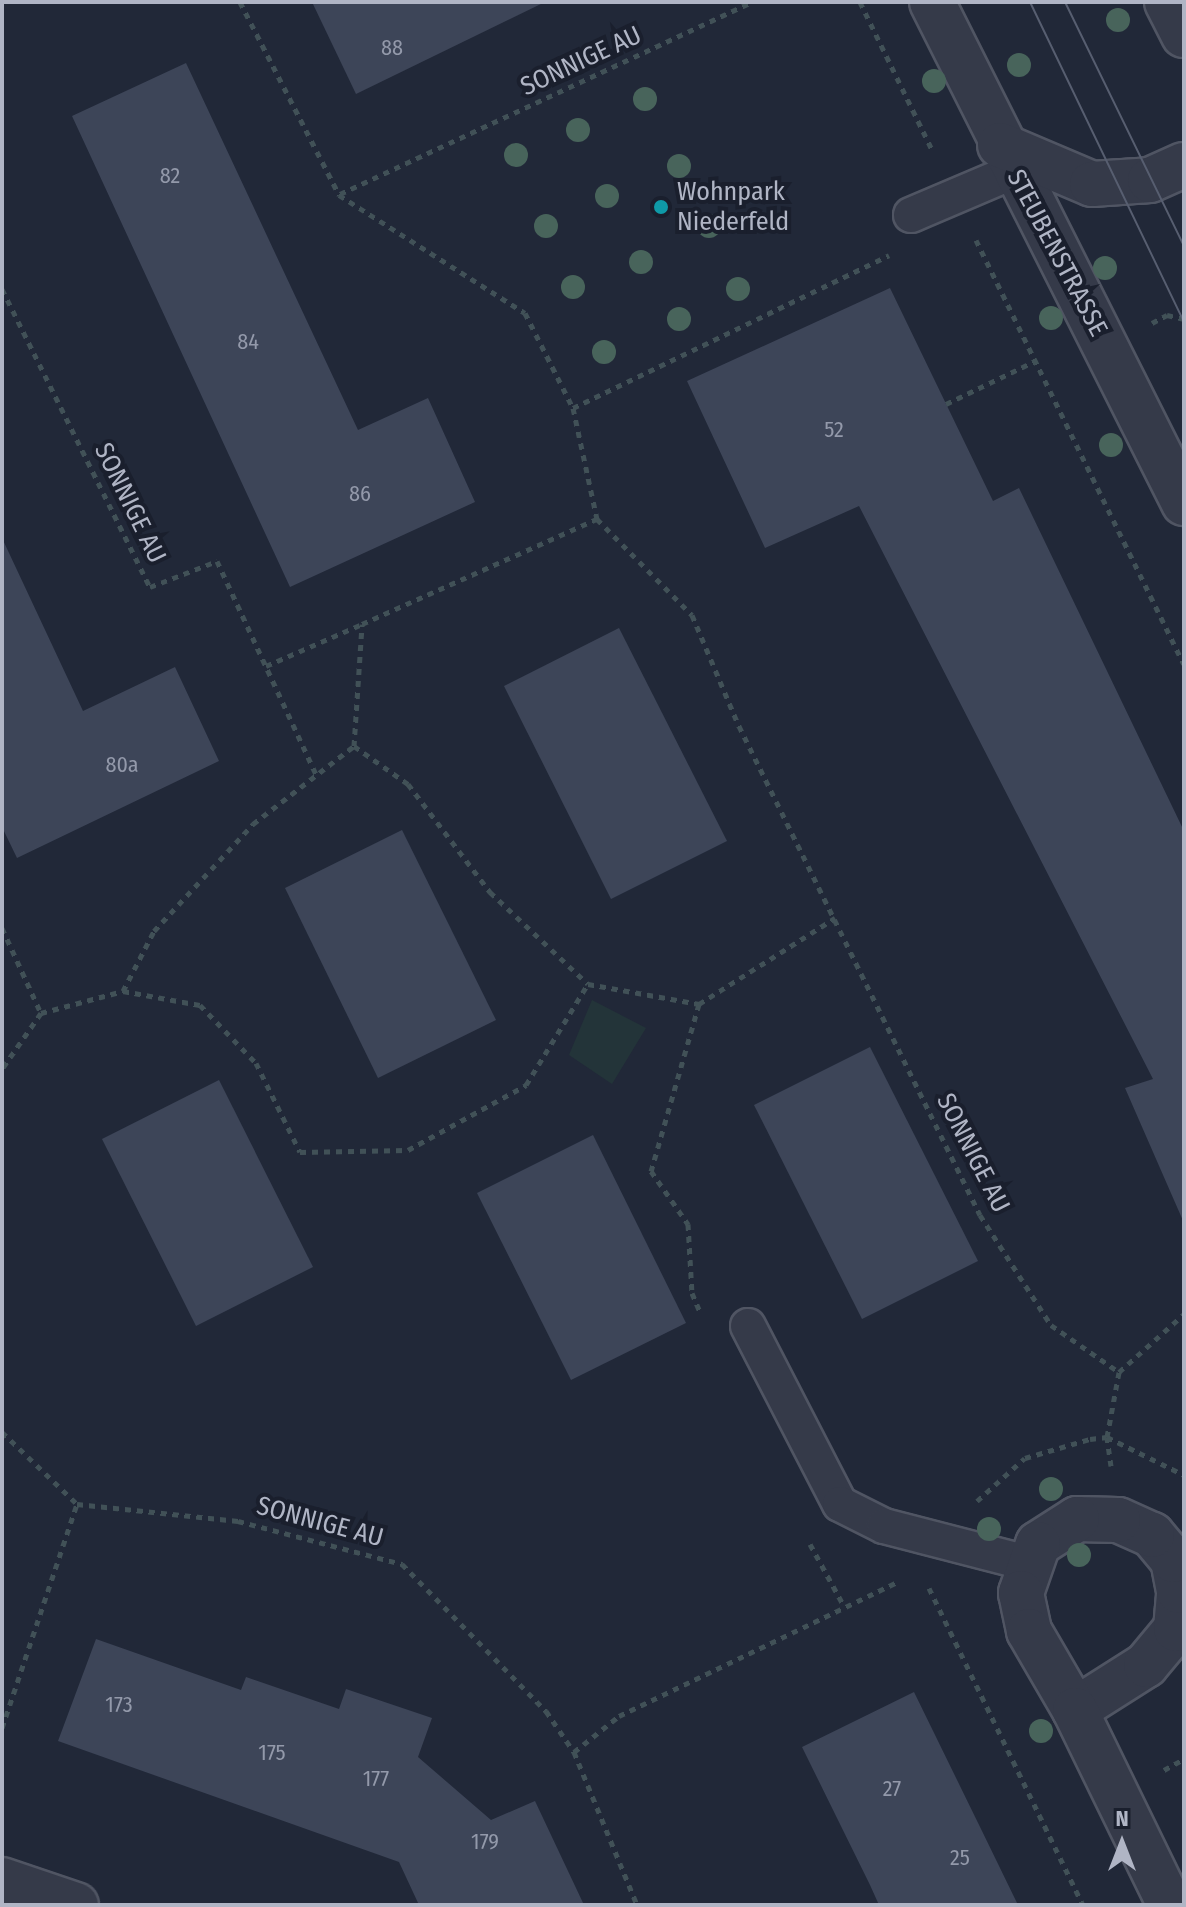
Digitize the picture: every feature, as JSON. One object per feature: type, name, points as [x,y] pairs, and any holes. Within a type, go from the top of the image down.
[{"type":"street","name":"STEUBENSTRASSE","points":[[932,2],[1007,158],[1184,503]]},
{"type":"street","points":[[1167,2],[1184,35]]},
{"type":"street","points":[[1007,158],[1092,184],[1150,180],[1184,165]]},
{"type":"street","points":[[1075,1710],[1146,1665],[1176,1629],[1179,1591],[1173,1560],[1152,1535],[1118,1520],[1077,1519],[1038,1544],[1021,1593],[1029,1631],[1075,1710],[1170,1905]]},
{"type":"street","points":[[2,1880],[76,1905]]},
{"type":"lane","points":[[911,215],[954,196],[1007,158]]},
{"type":"lane","points":[[748,1326],[840,1504],[884,1526],[1031,1564]]},
{"type":"path","points":[[240,2],[339,195],[525,313],[573,408],[597,519],[266,666]]},
{"type":"path","name":"SONNIGE AU","points":[[339,195],[752,2]]},
{"type":"path","points":[[860,2],[1184,664]]},
{"type":"path","points":[[573,408],[914,244],[911,215]]},
{"type":"path","name":"SONNIGE AU","points":[[2,289],[150,587],[217,561],[317,776]]},
{"type":"path","points":[[946,404],[1037,360]]},
{"type":"path","name":"SONNIGE AU","points":[[597,519],[692,615],[739,726],[980,1215],[1051,1325],[1119,1372]]},
{"type":"path","points":[[123,991],[154,931],[253,824],[354,746],[362,624]]},
{"type":"path","points":[[354,746],[408,784],[490,892],[588,984],[699,1004],[835,918]]},
{"type":"path","points":[[2,928],[41,1013]]},
{"type":"path","points":[[2,1069],[41,1013],[123,991],[200,1005],[256,1063],[300,1152],[408,1150],[526,1085],[588,984]]},
{"type":"path","points":[[1107,1437],[1119,1372],[1184,1314]]},
{"type":"path","points":[[2,1432],[77,1504],[2,1728]]},
{"type":"path","points":[[574,1752],[619,1716],[922,1573],[950,1544],[971,1506],[1025,1458],[1107,1437],[1184,1475]]},
{"type":"path","name":"SONNIGE AU","points":[[77,1504],[238,1521],[402,1564],[507,1665],[574,1752],[637,1905]]},
{"type":"path","points":[[922,1573],[1083,1905]]},
{"type":"shaded area","points":[[592,1000],[646,1028],[612,1084],[569,1055]]},
{"type":"building","points":[[312,2],[545,2],[356,94]]},
{"type":"building","points":[[186,63],[358,430],[428,398],[475,502],[290,587],[72,116]]},
{"type":"building","points":[[890,288],[993,501],[1019,488],[1184,831],[1184,1223],[1125,1088],[1153,1079],[859,506],[765,548],[687,381]]},
{"type":"building","points":[[2,538],[83,711],[175,667],[219,761],[17,858],[2,827]]},
{"type":"building","points":[[619,628],[727,841],[611,899],[504,686]]},
{"type":"building","points":[[402,830],[496,1020],[378,1078],[285,888]]},
{"type":"building","points":[[870,1047],[978,1261],[862,1319],[754,1105]]},
{"type":"building","points":[[219,1080],[313,1267],[196,1326],[102,1139]]},
{"type":"building","points":[[593,1135],[686,1323],[571,1380],[477,1193]]},
{"type":"building","points":[[96,1639],[241,1690],[246,1677],[339,1709],[346,1689],[432,1718],[418,1757],[491,1820],[535,1801],[584,1905],[419,1905],[399,1862],[58,1741]]},
{"type":"building","points":[[914,1692],[1018,1905],[879,1905],[802,1747]]},
{"type":"tram line","points":[[1030,2],[1184,322]]},
{"type":"tram line","points":[[1065,2],[1184,246]]},
{"type":"place","name":"Wohnpark Niederfeld","points":[[661,207]]}]
